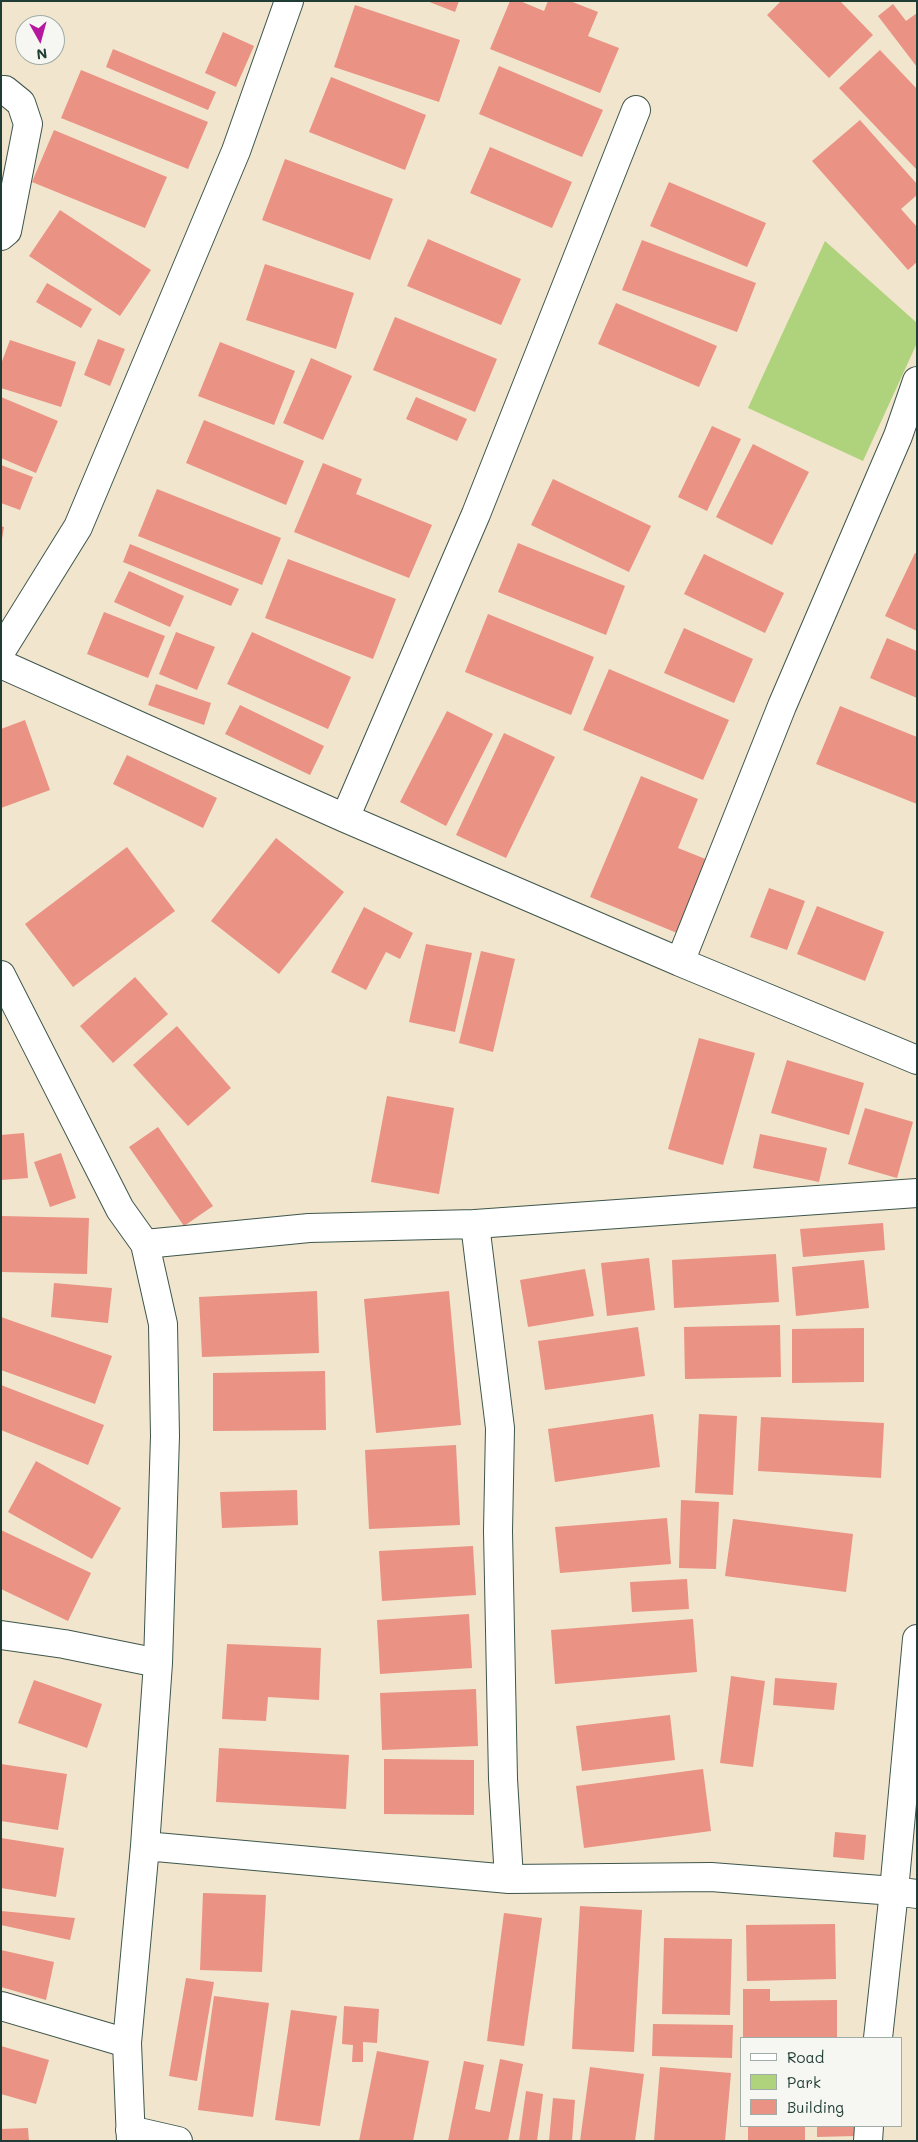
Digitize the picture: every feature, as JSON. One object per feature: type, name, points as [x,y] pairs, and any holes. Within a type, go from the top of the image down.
[{"type":"street","points":[[1,651],[78,527],[236,151],[289,1]]},
{"type":"street","points":[[1,90],[5,90],[21,103],[28,124],[7,231],[1,236]]},
{"type":"street","points":[[345,818],[476,514],[636,110]]},
{"type":"street","points":[[680,962],[782,706],[898,436],[917,382]]},
{"type":"street","points":[[1,664],[345,818],[680,962],[917,1060]]},
{"type":"street","points":[[1,975],[120,1209],[145,1244],[163,1324],[166,1436],[158,1663],[145,1846],[127,2043],[131,2135],[178,2141]]},
{"type":"street","points":[[145,1244],[309,1228],[475,1224],[917,1193]]},
{"type":"street","points":[[475,1224],[500,1428],[498,1531],[503,1779],[509,1879]]},
{"type":"street","points":[[1,1636],[64,1644],[158,1663]]},
{"type":"street","points":[[878,2037],[906,1892],[917,1639]]},
{"type":"street","points":[[145,1846],[509,1879],[711,1877],[906,1892]]},
{"type":"street","points":[[1,2006],[127,2043]]},
{"type":"street","points":[[868,2141],[869,2127]]},
{"type":"green space","points":[[825,241],[917,323],[917,343],[863,461],[748,408]]},
{"type":"building","points":[[427,1],[459,1],[455,12]]},
{"type":"building","points":[[510,1],[520,1],[544,11],[548,1],[570,1],[598,12],[588,36],[619,48],[600,93],[490,49]]},
{"type":"building","points":[[781,1],[840,1],[873,35],[829,78],[767,15]]},
{"type":"building","points":[[893,4],[906,21],[917,13],[917,67],[878,16]]},
{"type":"building","points":[[355,5],[460,40],[439,102],[334,67]]},
{"type":"building","points":[[223,32],[254,46],[236,87],[205,73]]},
{"type":"building","points":[[113,49],[216,92],[208,110],[106,67]]},
{"type":"building","points":[[880,50],[917,89],[917,170],[839,88]]},
{"type":"building","points":[[499,66],[603,110],[582,157],[479,114]]},
{"type":"building","points":[[81,70],[208,122],[188,169],[61,118]]},
{"type":"building","points":[[331,77],[426,115],[405,170],[309,132]]},
{"type":"building","points":[[860,120],[917,184],[917,195],[901,209],[917,227],[917,262],[908,270],[812,161]]},
{"type":"building","points":[[54,130],[167,177],[145,228],[32,182]]},
{"type":"building","points":[[490,147],[572,182],[552,228],[470,193]]},
{"type":"building","points":[[285,159],[393,199],[370,260],[262,220]]},
{"type":"building","points":[[669,182],[766,223],[747,267],[650,226]]},
{"type":"building","points":[[60,210],[151,270],[120,316],[29,256]]},
{"type":"building","points":[[428,239],[521,279],[501,325],[407,286]]},
{"type":"building","points":[[642,240],[756,283],[737,332],[622,290]]},
{"type":"building","points":[[265,264],[354,293],[336,349],[246,320]]},
{"type":"building","points":[[47,283],[92,309],[81,328],[36,302]]},
{"type":"building","points":[[616,303],[717,346],[699,387],[598,344]]},
{"type":"building","points":[[395,317],[497,359],[475,412],[373,370]]},
{"type":"building","points":[[98,339],[125,349],[110,386],[84,375]]},
{"type":"building","points":[[10,340],[76,362],[61,407],[1,388],[1,364]]},
{"type":"building","points":[[220,342],[295,371],[274,425],[198,396]]},
{"type":"building","points":[[311,358],[352,376],[323,440],[283,423]]},
{"type":"building","points":[[1,397],[58,421],[36,473],[1,458]]},
{"type":"building","points":[[416,397],[467,419],[457,441],[406,419]]},
{"type":"building","points":[[204,420],[304,461],[286,505],[186,463]]},
{"type":"building","points":[[712,426],[741,439],[707,511],[678,497]]},
{"type":"building","points":[[753,444],[809,472],[772,545],[716,517]]},
{"type":"building","points":[[323,463],[362,479],[356,494],[432,525],[409,578],[294,532]]},
{"type":"building","points":[[1,465],[33,477],[20,510],[1,503]]},
{"type":"building","points":[[553,479],[651,526],[629,572],[531,525]]},
{"type":"building","points":[[157,489],[281,538],[262,585],[138,536]]},
{"type":"building","points":[[1,526],[4,527],[2,539],[1,539]]},
{"type":"building","points":[[518,543],[625,586],[606,635],[498,592]]},
{"type":"building","points":[[130,544],[239,589],[231,606],[123,562]]},
{"type":"building","points":[[915,553],[917,554],[917,631],[885,616]]},
{"type":"building","points":[[704,554],[784,593],[765,633],[684,594]]},
{"type":"building","points":[[288,559],[396,599],[373,659],[265,618]]},
{"type":"building","points":[[129,571],[184,596],[170,627],[114,602]]},
{"type":"building","points":[[104,612],[165,636],[148,678],[87,654]]},
{"type":"building","points":[[488,614],[594,657],[571,715],[465,672]]},
{"type":"building","points":[[684,628],[753,659],[734,703],[664,673]]},
{"type":"building","points":[[176,632],[215,647],[197,690],[159,674]]},
{"type":"building","points":[[252,632],[351,677],[328,729],[227,684]]},
{"type":"building","points":[[887,638],[917,651],[917,698],[870,678]]},
{"type":"building","points":[[609,669],[729,720],[703,780],[583,730]]},
{"type":"building","points":[[156,684],[211,703],[204,725],[148,705]]},
{"type":"building","points":[[240,705],[324,746],[310,775],[225,734]]},
{"type":"building","points":[[840,706],[917,737],[917,804],[816,764]]},
{"type":"building","points":[[447,711],[493,734],[446,826],[400,802]]},
{"type":"building","points":[[25,720],[50,790],[1,808],[1,729]]},
{"type":"building","points":[[504,733],[555,757],[506,858],[456,835]]},
{"type":"building","points":[[127,755],[217,798],[203,828],[113,784]]},
{"type":"building","points":[[641,776],[698,799],[678,848],[708,860],[677,933],[590,897]]},
{"type":"building","points":[[276,838],[344,892],[279,974],[211,921]]},
{"type":"building","points":[[127,847],[175,911],[73,987],[25,924]]},
{"type":"building","points":[[769,888],[805,901],[787,950],[750,937]]},
{"type":"building","points":[[817,906],[884,932],[865,981],[797,954]]},
{"type":"building","points":[[364,907],[413,933],[400,959],[386,952],[366,990],[331,972]]},
{"type":"building","points":[[426,944],[472,953],[455,1032],[409,1022]]},
{"type":"building","points":[[481,951],[515,959],[493,1052],[459,1043]]},
{"type":"building","points":[[135,977],[168,1014],[113,1063],[80,1026]]},
{"type":"building","points":[[177,1026],[231,1088],[188,1126],[133,1065]]},
{"type":"building","points":[[699,1038],[755,1053],[723,1165],[668,1149]]},
{"type":"building","points":[[787,1060],[864,1083],[849,1135],[771,1113]]},
{"type":"building","points":[[387,1096],[454,1108],[439,1194],[371,1182]]},
{"type":"building","points":[[865,1108],[913,1122],[897,1178],[848,1164]]},
{"type":"building","points":[[158,1127],[213,1206],[184,1226],[129,1147]]},
{"type":"building","points":[[24,1133],[28,1178],[1,1180],[1,1135]]},
{"type":"building","points":[[760,1134],[827,1148],[819,1182],[753,1168]]},
{"type":"building","points":[[61,1153],[76,1198],[50,1207],[34,1162]]},
{"type":"building","points":[[1,1216],[89,1218],[87,1274],[1,1272]]},
{"type":"building","points":[[883,1223],[885,1250],[803,1257],[800,1229]]},
{"type":"building","points":[[776,1254],[779,1302],[674,1308],[672,1260]]},
{"type":"building","points":[[649,1258],[655,1310],[607,1316],[601,1263]]},
{"type":"building","points":[[864,1260],[869,1308],[796,1316],[792,1267]]},
{"type":"building","points":[[585,1269],[594,1316],[528,1327],[520,1280]]},
{"type":"building","points":[[54,1283],[112,1288],[108,1323],[51,1317]]},
{"type":"building","points":[[317,1291],[319,1353],[202,1357],[199,1297]]},
{"type":"building","points":[[449,1291],[461,1425],[376,1433],[364,1299]]},
{"type":"building","points":[[1,1317],[112,1356],[95,1404],[1,1370]]},
{"type":"building","points":[[780,1325],[781,1377],[685,1379],[684,1327]]},
{"type":"building","points":[[638,1327],[645,1376],[545,1390],[538,1341]]},
{"type":"building","points":[[864,1328],[864,1382],[792,1383],[792,1329]]},
{"type":"building","points":[[325,1371],[326,1430],[213,1431],[213,1373]]},
{"type":"building","points":[[1,1385],[104,1425],[88,1465],[1,1430]]},
{"type":"building","points":[[653,1414],[660,1467],[555,1482],[548,1429]]},
{"type":"building","points":[[699,1414],[737,1416],[733,1495],[695,1493]]},
{"type":"building","points":[[761,1417],[884,1423],[881,1478],[758,1471]]},
{"type":"building","points":[[456,1445],[460,1525],[369,1529],[365,1450]]},
{"type":"building","points":[[36,1461],[121,1508],[92,1559],[8,1512]]},
{"type":"building","points":[[297,1490],[298,1525],[222,1528],[220,1492]]},
{"type":"building","points":[[681,1500],[719,1502],[716,1569],[679,1568]]},
{"type":"building","points":[[667,1518],[671,1564],[560,1573],[555,1527]]},
{"type":"building","points":[[733,1519],[853,1534],[846,1592],[725,1576]]},
{"type":"building","points":[[1,1530],[91,1573],[68,1621],[1,1589]]},
{"type":"building","points":[[473,1546],[476,1595],[382,1601],[379,1551]]},
{"type":"building","points":[[687,1579],[689,1609],[632,1612],[630,1582]]},
{"type":"building","points":[[469,1614],[472,1668],[380,1674],[377,1620]]},
{"type":"building","points":[[693,1619],[697,1672],[555,1684],[551,1630]]},
{"type":"building","points":[[227,1644],[321,1648],[319,1700],[268,1697],[266,1721],[222,1719]]},
{"type":"building","points":[[731,1676],[765,1681],[753,1767],[720,1763]]},
{"type":"building","points":[[775,1678],[837,1683],[834,1710],[773,1705]]},
{"type":"building","points":[[34,1680],[102,1704],[87,1748],[18,1723]]},
{"type":"building","points":[[476,1689],[478,1746],[382,1750],[380,1693]]},
{"type":"building","points":[[670,1715],[675,1760],[582,1771],[576,1726]]},
{"type":"building","points":[[219,1748],[349,1755],[346,1809],[216,1802]]},
{"type":"building","points":[[384,1759],[474,1760],[474,1815],[384,1814]]},
{"type":"building","points":[[1,1764],[67,1774],[58,1830],[1,1821]]},
{"type":"building","points":[[703,1769],[711,1831],[584,1848],[576,1786]]},
{"type":"building","points":[[835,1832],[866,1835],[864,1860],[833,1857]]},
{"type":"building","points":[[1,1838],[64,1848],[56,1897],[1,1888]]},
{"type":"building","points":[[203,1893],[266,1895],[262,1972],[200,1970]]},
{"type":"building","points":[[580,1906],[642,1910],[634,2052],[572,2049]]},
{"type":"building","points":[[1,1911],[75,1918],[70,1940],[1,1925]]},
{"type":"building","points":[[504,1913],[542,1918],[524,2046],[487,2041]]},
{"type":"building","points":[[835,1924],[836,1979],[747,1981],[746,1925]]},
{"type":"building","points":[[664,1938],[732,1939],[730,2015],[662,2014]]},
{"type":"building","points":[[1,1950],[54,1962],[46,2000],[1,1987]]},
{"type":"building","points":[[186,1978],[214,1982],[197,2081],[169,2076]]},
{"type":"building","points":[[743,1989],[770,1989],[770,2001],[837,2000],[837,2037],[743,2037]]},
{"type":"building","points":[[214,1996],[269,2003],[253,2117],[198,2110]]},
{"type":"building","points":[[344,2006],[379,2009],[377,2043],[363,2042],[363,2062],[352,2062],[353,2045],[342,2044]]},
{"type":"building","points":[[291,2010],[337,2016],[320,2126],[275,2120]]},
{"type":"building","points":[[653,2024],[733,2025],[732,2058],[652,2056]]},
{"type":"building","points":[[1,2046],[49,2060],[36,2104],[1,2094]]},
{"type":"building","points":[[377,2051],[429,2061],[413,2141],[359,2141]]},
{"type":"building","points":[[500,2059],[523,2064],[508,2141],[448,2141],[464,2061],[484,2065],[475,2109],[490,2112]]},
{"type":"building","points":[[590,2067],[644,2074],[635,2141],[580,2141]]},
{"type":"building","points":[[660,2067],[731,2073],[725,2141],[654,2141]]},
{"type":"building","points":[[526,2091],[543,2094],[537,2141],[519,2141]]},
{"type":"building","points":[[553,2098],[575,2100],[572,2141],[549,2141]]},
{"type":"building","points":[[748,2127],[805,2127],[805,2141],[748,2141]]},
{"type":"building","points":[[817,2127],[854,2127],[855,2136],[817,2137]]},
{"type":"building","points":[[28,2128],[29,2141],[1,2141],[1,2129]]}]
